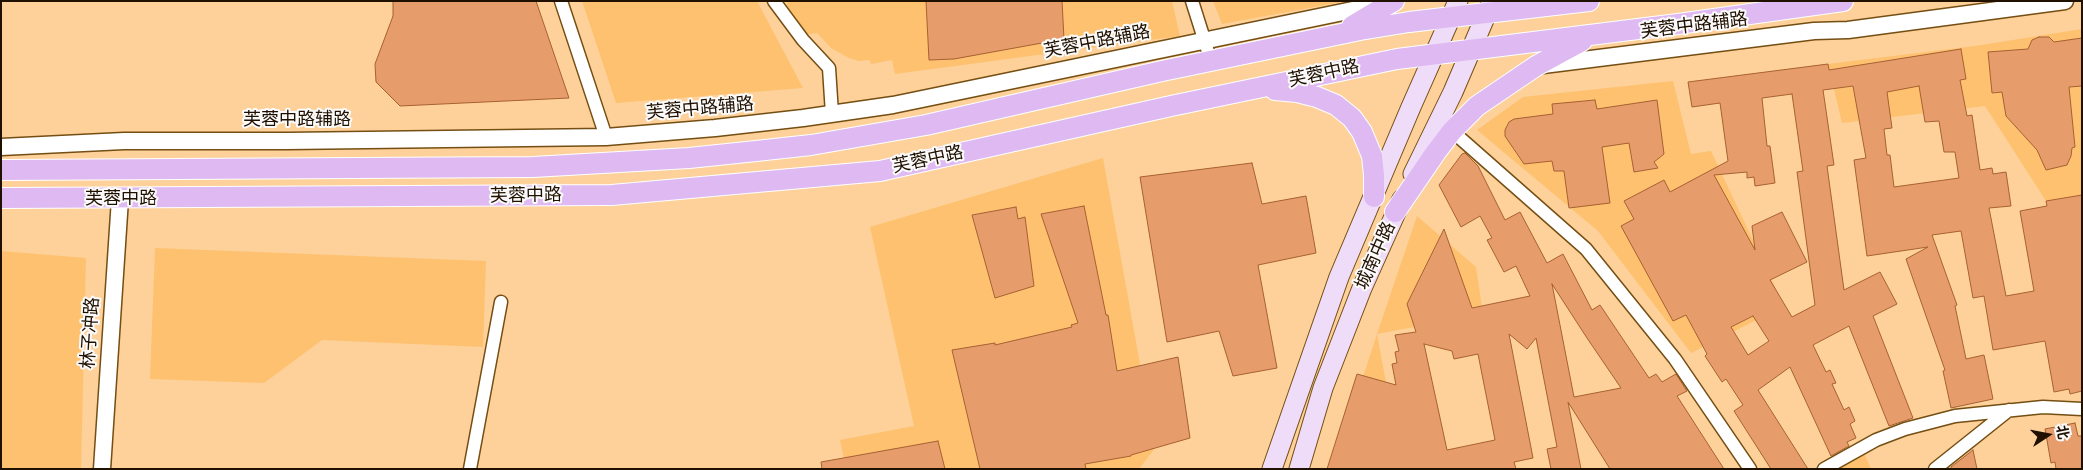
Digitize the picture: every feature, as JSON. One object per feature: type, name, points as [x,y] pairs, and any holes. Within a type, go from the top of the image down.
[{"type":"main road","name":"芙蓉中路","points":[[1,170],[533,167],[688,158],[811,145],[917,127],[1211,61],[1409,22],[1455,9],[1589,1]]},
{"type":"main road","name":"芙蓉中路","points":[[1,198],[120,199],[612,195],[880,170],[1397,59],[1844,1]]},
{"type":"main road","points":[[1332,36],[1362,21],[1393,2]]},
{"type":"main road","name":"城南中路","points":[[1299,469],[1322,388],[1362,288],[1489,7]]},
{"type":"main road","name":"城南中路","points":[[1272,469],[1339,276],[1455,9]]},
{"type":"main road","points":[[1395,212],[1452,131],[1477,106],[1536,66],[1569,47],[1600,34]]},
{"type":"main road","points":[[1248,90],[1283,91],[1317,97],[1336,105],[1352,118],[1362,132],[1372,156],[1374,197]]},
{"type":"street","points":[[561,1],[606,137]]},
{"type":"street","points":[[774,1],[803,40],[829,68],[832,114]]},
{"type":"street","points":[[1192,1],[1211,61]]},
{"type":"street","name":"芙蓉中路辅路","points":[[1536,66],[1787,34],[1848,30],[2065,1]]},
{"type":"street","name":"芙蓉中路辅路","points":[[1,147],[124,141],[606,137],[715,128],[893,105],[1393,2]]},
{"type":"street","points":[[1452,131],[1586,249],[1676,359],[1750,469]]},
{"type":"street","name":"林子冲路","points":[[102,469],[120,199]]},
{"type":"street","points":[[470,469],[501,302]]},
{"type":"street","points":[[1824,469],[1876,440],[1906,429],[1955,416],[2043,406],[2082,409]]},
{"type":"street","points":[[1935,469],[2009,410]]},
{"type":"shaded area","points":[[582,1],[757,1],[803,88],[616,103]]},
{"type":"shaded area","points":[[787,1],[1172,1],[1180,36],[895,74],[892,60],[871,64],[870,60],[859,61],[831,48],[817,33],[803,35],[780,8],[787,6]]},
{"type":"shaded area","points":[[1213,1],[1347,1],[1222,24]]},
{"type":"shaded area","points":[[2082,29],[2082,196],[2046,201],[1985,106],[1842,123],[1828,64],[1975,46]]},
{"type":"shaded area","points":[[1673,81],[1691,154],[1711,151],[1784,306],[1691,353],[1598,231],[1477,130],[1523,97]]},
{"type":"shaded area","points":[[1103,158],[1155,448],[1139,469],[846,469],[840,440],[914,426],[870,227]]},
{"type":"shaded area","points":[[1417,216],[1476,267],[1483,314],[1377,334]]},
{"type":"shaded area","points":[[155,248],[486,261],[483,347],[322,340],[264,383],[150,379]]},
{"type":"shaded area","points":[[1,251],[86,258],[81,469],[1,469]]},
{"type":"shaded area","points":[[1377,334],[1402,469],[1333,469]]},
{"type":"shaded area","points":[[1862,448],[1871,469],[1834,469]]},
{"type":"building","points":[[393,1],[536,1],[569,98],[400,106],[376,82],[375,64],[393,16]]},
{"type":"building","points":[[926,1],[1062,1],[1064,39],[954,59],[929,60]]},
{"type":"building","points":[[2039,37],[2049,37],[2054,42],[2082,38],[2082,86],[2069,87],[2075,147],[2072,148],[2067,165],[2046,170],[2037,150],[2006,116],[2002,92],[1992,93],[1988,52],[2028,49],[2032,40]]},
{"type":"building","points":[[1961,49],[1966,79],[1960,80],[1967,116],[1972,115],[1980,170],[1992,168],[1993,174],[2006,172],[2011,206],[1989,208],[2006,296],[2034,291],[2020,211],[2047,206],[2046,201],[2082,195],[2082,391],[2070,394],[2069,389],[2054,392],[2045,341],[1993,350],[1984,296],[1973,298],[1961,231],[1932,235],[1957,305],[1955,306],[1966,359],[1984,355],[1993,399],[1951,408],[1943,371],[1945,370],[1906,259],[1928,247],[1867,256],[1854,160],[1866,158],[1853,86],[1823,90],[1834,165],[1827,166],[1844,290],[1880,272],[1897,304],[1873,316],[1913,418],[1889,426],[1849,326],[1813,345],[1826,372],[1830,370],[1836,383],[1832,384],[1844,410],[1849,407],[1855,421],[1850,424],[1856,438],[1847,442],[1849,446],[1831,456],[1790,367],[1758,390],[1808,469],[1771,469],[1734,411],[1743,405],[1726,379],[1722,382],[1705,356],[1707,354],[1686,315],[1673,321],[1621,226],[1634,219],[1624,201],[1664,180],[1670,192],[1728,161],[1720,103],[1692,107],[1688,82],[1828,64],[1829,70]],"holes":[[[1919,86],[1925,122],[1939,121],[1944,152],[1955,152],[1959,178],[1894,187],[1884,129],[1892,128],[1887,92]],[[1792,94],[1803,171],[1797,172],[1815,305],[1792,317],[1770,280],[1807,262],[1782,212],[1752,226],[1755,250],[1714,175],[1747,172],[1747,178],[1754,177],[1755,186],[1775,183],[1770,146],[1767,146],[1762,98]],[[1753,316],[1769,341],[1748,355],[1731,327]]]},
{"type":"building","points":[[1595,100],[1597,109],[1657,100],[1664,154],[1654,162],[1658,168],[1634,172],[1629,143],[1602,147],[1610,203],[1569,208],[1564,171],[1554,171],[1552,161],[1524,164],[1505,136],[1505,130],[1509,122],[1514,119],[1553,114],[1552,104]]},
{"type":"building","points":[[1465,153],[1478,166],[1505,220],[1520,212],[1547,263],[1563,254],[1592,310],[1600,305],[1649,378],[1656,374],[1662,382],[1676,374],[1687,391],[1677,396],[1724,469],[1610,469],[1568,402],[1581,469],[1551,469],[1547,449],[1557,447],[1536,338],[1527,349],[1509,334],[1533,458],[1514,462],[1516,469],[1327,469],[1357,374],[1396,385],[1392,364],[1397,363],[1395,352],[1399,351],[1395,335],[1416,332],[1407,304],[1444,229],[1472,308],[1530,296],[1516,266],[1504,272],[1487,240],[1492,238],[1480,216],[1461,227],[1439,185],[1462,154]],"holes":[[[1552,284],[1587,338],[1621,388],[1574,397]],[[1424,344],[1452,351],[1454,359],[1478,354],[1495,440],[1447,450]]]},
{"type":"building","points":[[1252,163],[1262,204],[1306,196],[1316,253],[1258,265],[1277,368],[1233,376],[1219,331],[1167,342],[1140,177]]},
{"type":"building","points":[[1084,206],[1106,315],[1108,315],[1117,371],[1178,357],[1190,438],[1131,456],[1085,464],[1086,469],[980,469],[952,350],[995,343],[995,345],[1072,327],[1071,325],[1078,323],[1041,214]]},
{"type":"building","points":[[1016,207],[1018,219],[1025,217],[1034,286],[995,298],[972,215]]},
{"type":"building","points":[[2075,423],[2078,436],[2082,436],[2082,469],[2056,469],[2055,462],[2051,463],[2045,429]]},
{"type":"building","points":[[938,441],[945,469],[822,469],[821,462]]},
{"type":"building","points":[[1973,450],[1977,469],[1951,469],[1951,467]]}]
